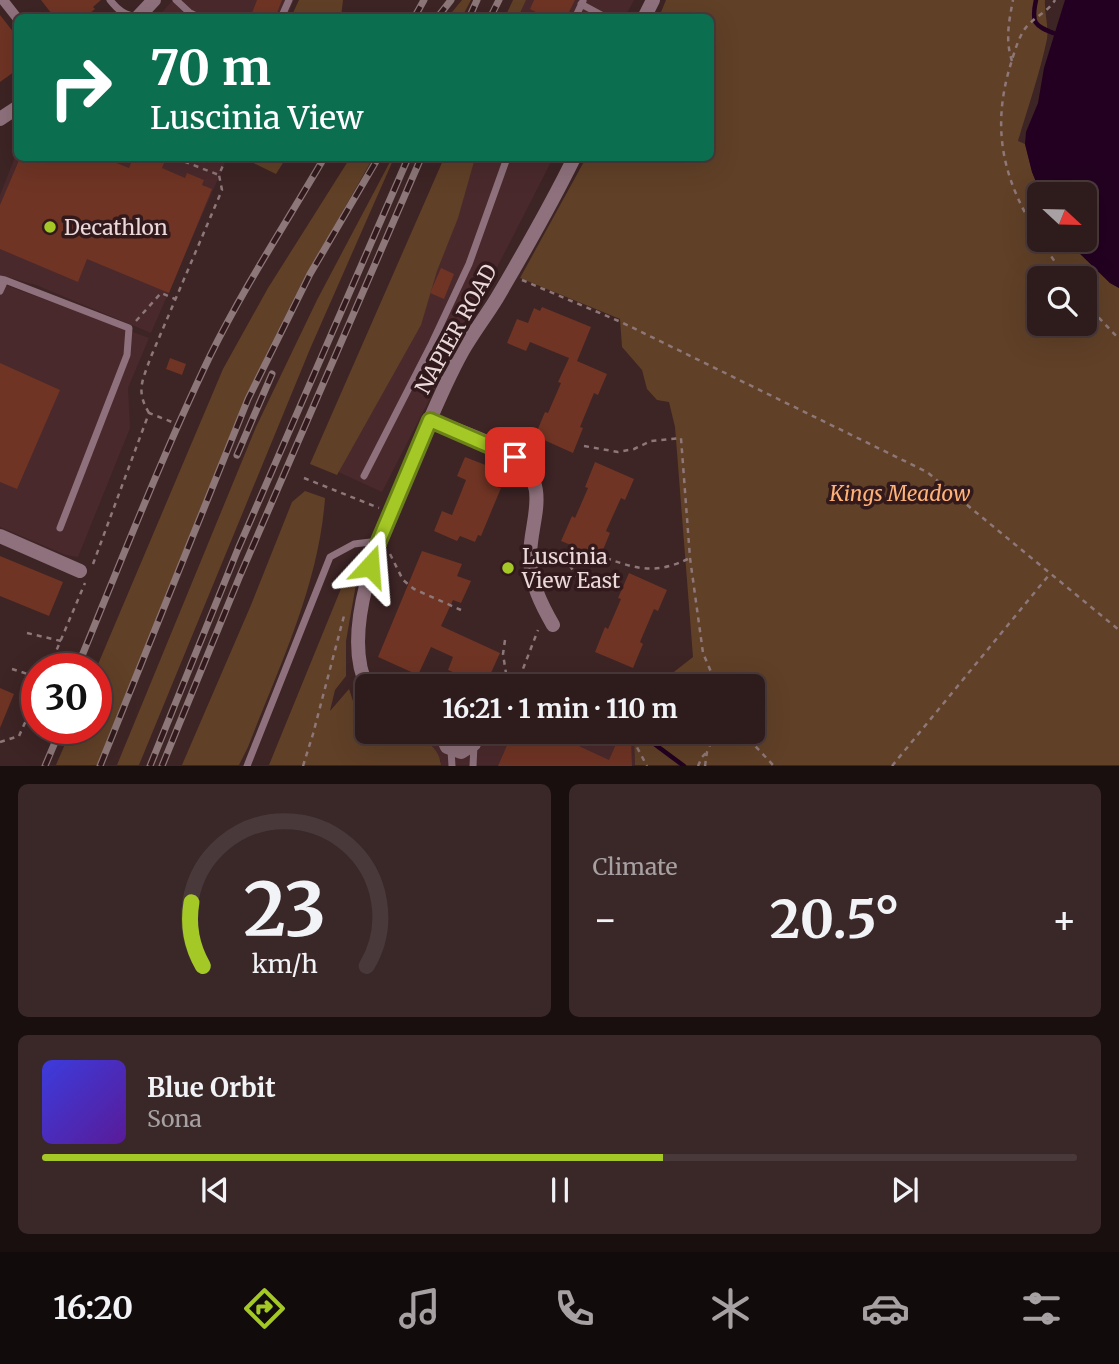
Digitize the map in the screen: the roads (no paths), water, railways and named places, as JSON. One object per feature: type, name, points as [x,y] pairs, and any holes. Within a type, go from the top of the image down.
[{"type":"street","points":[[3,0],[14,14]]},
{"type":"street","points":[[140,14],[154,0]]},
{"type":"street","name":"NAPIER ROAD","points":[[362,674],[359,667],[359,634],[365,587],[379,541],[462,352],[511,275],[572,161]]},
{"type":"street","points":[[430,420],[508,453],[515,457],[530,475],[538,497],[531,550],[533,583],[553,625]]},
{"type":"street","points":[[0,536],[87,570]]},
{"type":"street","points":[[445,744],[450,750],[466,751],[471,744]]},
{"type":"lane","points":[[110,0],[119,11],[128,14]]},
{"type":"lane","points":[[176,0],[192,14]]},
{"type":"lane","points":[[582,2],[601,14]]},
{"type":"lane","points":[[363,475],[432,344],[469,264],[506,161]]},
{"type":"lane","points":[[0,291],[2,279],[129,328],[127,355],[60,528]]},
{"type":"lane","points":[[247,765],[330,557],[354,544],[379,541]]},
{"type":"lane","points":[[472,765],[474,744]]},
{"type":"lane","points":[[450,750],[452,765]]},
{"type":"waterway","points":[[1036,0],[1036,23],[1056,34]]},
{"type":"waterway","points":[[654,744],[684,766]]},
{"type":"railway","points":[[416,14],[424,0]]},
{"type":"railway","points":[[440,14],[451,0]]},
{"type":"railway","points":[[471,14],[477,0]]},
{"type":"railway","points":[[492,14],[499,0]]},
{"type":"railway","points":[[83,653],[158,472],[210,356],[251,280],[322,161]]},
{"type":"railway","points":[[100,766],[248,399],[310,274],[376,161]]},
{"type":"railway","points":[[150,766],[238,549],[407,161]]},
{"type":"railway","points":[[162,766],[239,578],[420,161]]},
{"type":"railway","points":[[237,455],[272,374]]},
{"type":"railway","points":[[45,766],[54,744]]},
{"type":"place","name":"Decathlon","points":[[50,227]]},
{"type":"place","name":"Luscinia View East","points":[[508,568]]},
{"type":"park label","name":"Kings Meadow","points":[[900,493]]}]
